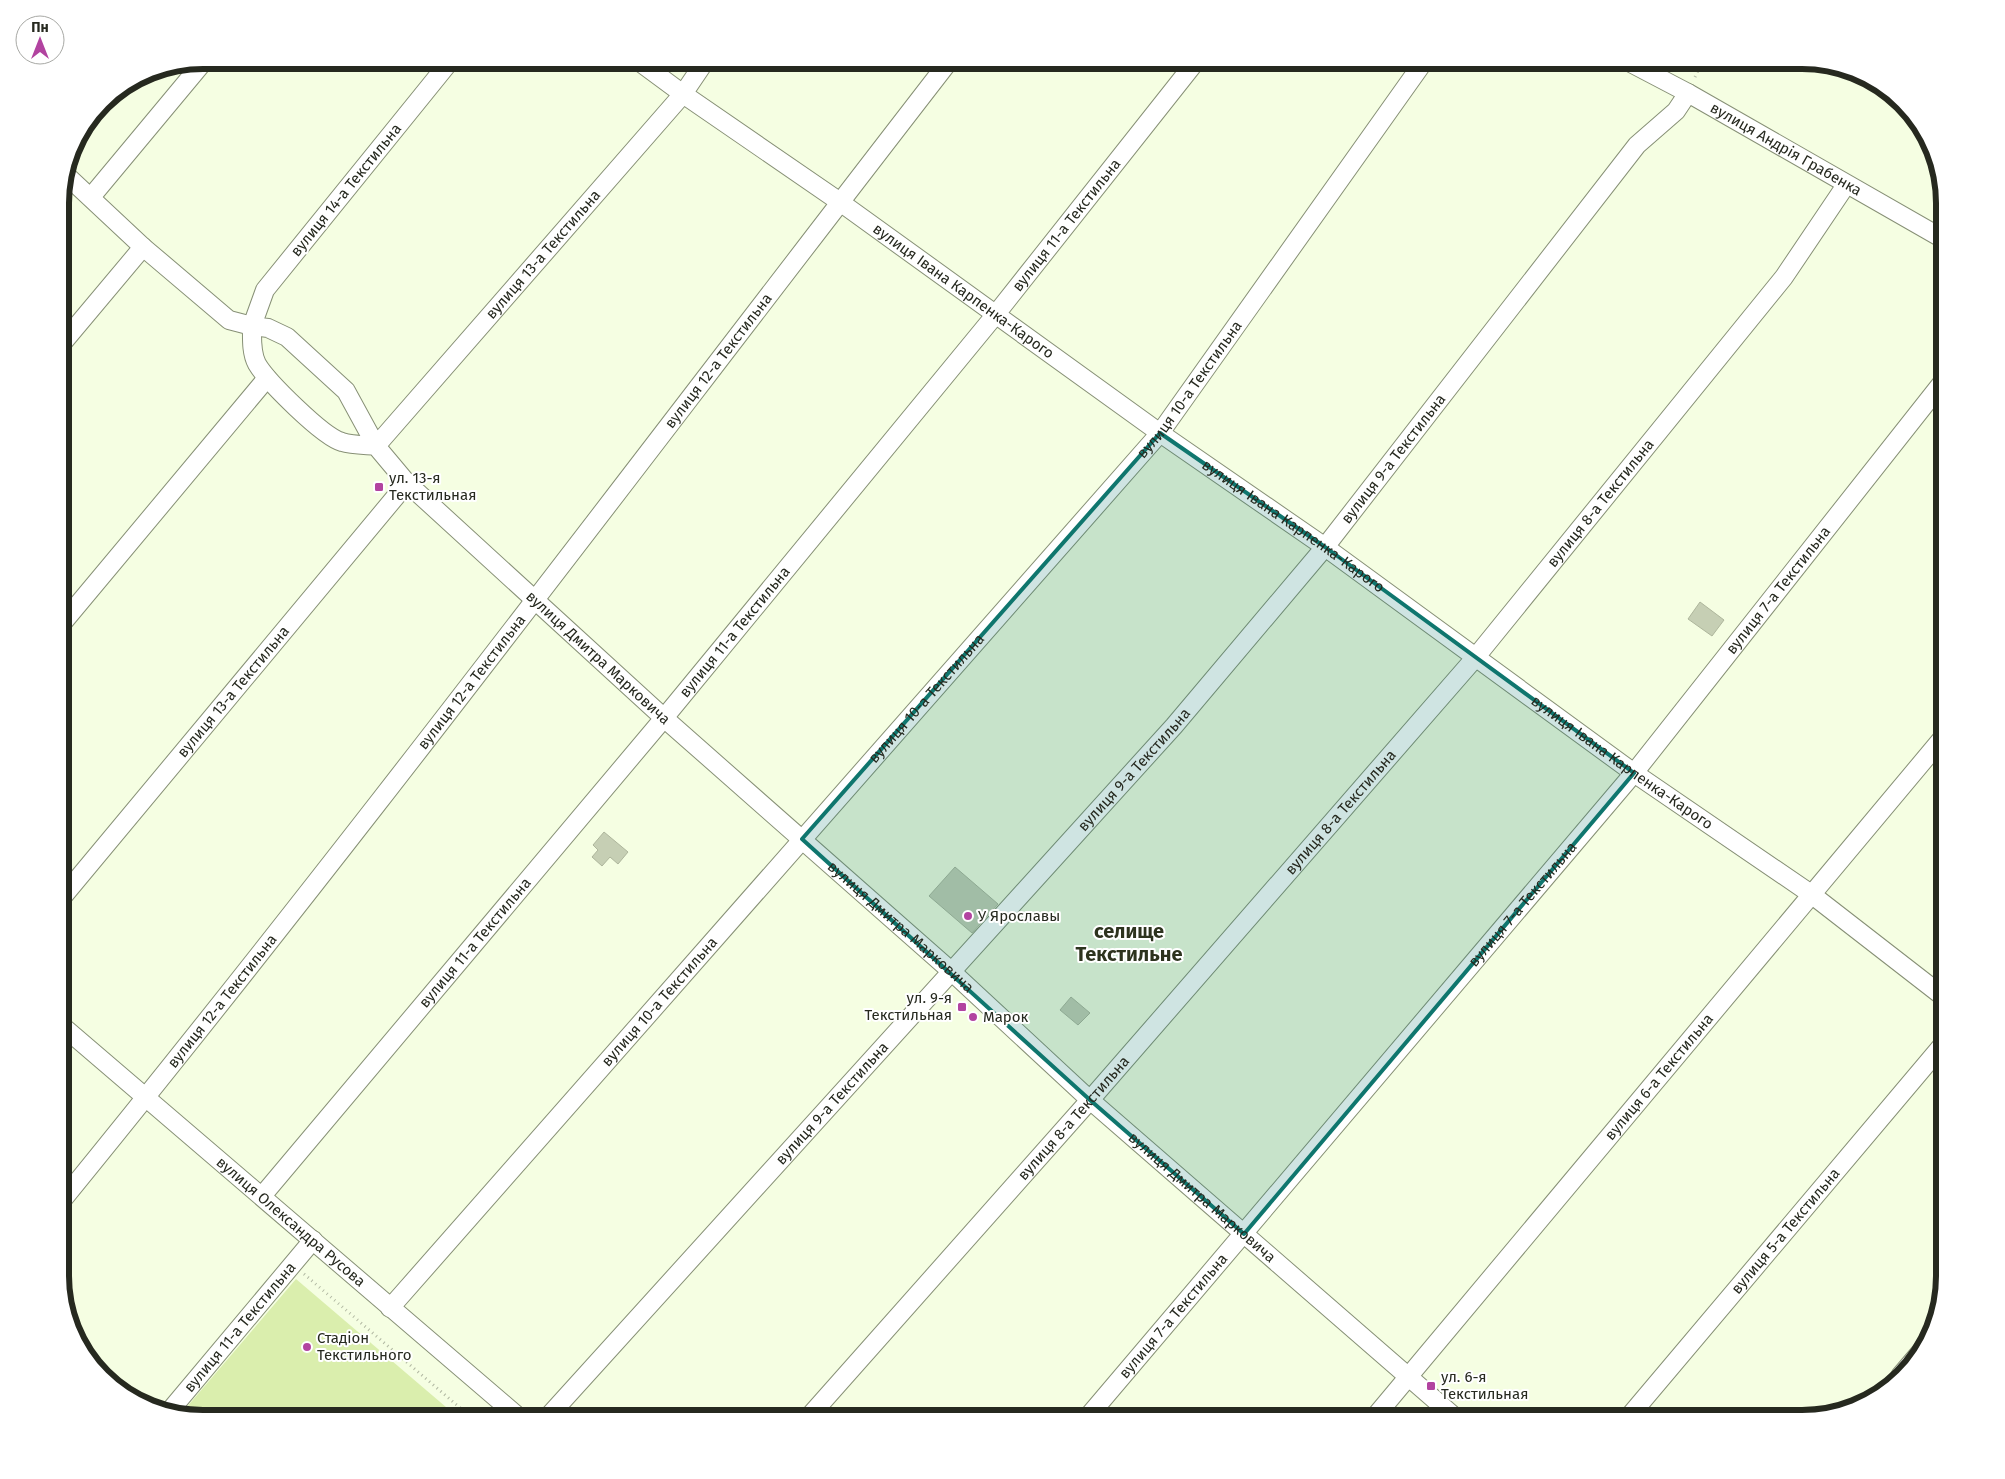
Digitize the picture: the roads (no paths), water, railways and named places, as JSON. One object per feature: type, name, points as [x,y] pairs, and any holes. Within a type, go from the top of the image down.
[{"type":"street","points":[[90,197],[197,69]]},
{"type":"street","name":"вулиця 14-а Текстильна","points":[[252,326],[265,290],[444,69]]},
{"type":"street","name":"вулиця Івана Карпенка-Карого","points":[[648,69],[840,202],[1160,433],[1325,547],[1634,773],[1811,894],[1936,991]]},
{"type":"street","name":"вулиця 13-а Текстильна","points":[[376,446],[683,94],[700,69]]},
{"type":"street","name":"вулиця 12-а Текстильна","points":[[69,1192],[146,1097],[535,600],[943,69]]},
{"type":"street","name":"вулиця 11-а Текстильна","points":[[262,1196],[664,718],[996,314],[1190,69]]},
{"type":"street","name":"вулиця 10-а Текстильна","points":[[390,1308],[1160,433],[1419,69]]},
{"type":"street","name":"вулиця Андрія Грабенка","points":[[1642,69],[1936,235]]},
{"type":"street","name":"вулиця 9-а Текстильна","points":[[554,1410],[1174,726],[1325,547],[1636,145],[1676,111],[1688,94]]},
{"type":"street","name":"вулиця Дмитра Марковича","points":[[71,179],[143,247],[229,320],[268,328],[287,337],[346,391],[376,446],[407,483],[664,718],[951,971],[1090,1100],[1446,1410]]},
{"type":"street","name":"вулиця 8-а Текстильна","points":[[815,1410],[1090,1100],[1475,658],[1784,277],[1846,185]]},
{"type":"street","points":[[69,335],[143,247]]},
{"type":"street","points":[[252,326],[252,344],[256,362],[267,378],[312,421],[340,442],[376,446]]},
{"type":"street","points":[[69,615],[267,378]]},
{"type":"street","name":"вулиця 7-а Текстильна","points":[[1094,1410],[1634,773],[1936,389]]},
{"type":"street","name":"вулиця 13-а Текстильна","points":[[69,889],[407,483]]},
{"type":"street","name":"вулиця 6-а Текстильна","points":[[1380,1410],[1936,746]]},
{"type":"street","name":"вулиця Олександра Русова","points":[[69,1032],[510,1410]]},
{"type":"street","name":"вулиця 5-а Текстильна","points":[[1635,1410],[1936,1053]]},
{"type":"street","name":"вулиця 11-а Текстильна","points":[[173,1407],[313,1240]]},
{"type":"place","name":"ул. 13-я Текстильная","points":[[379,487]]},
{"type":"place","name":"У Ярославы","points":[[968,916]]},
{"type":"place","name":"ул. 9-я Текстильная","points":[[962,1007]]},
{"type":"place","name":"Марок","points":[[973,1017]]},
{"type":"place","name":"Стадіон Текстильного","points":[[307,1347]]},
{"type":"place","name":"ул. 6-я Текстильная","points":[[1431,1386]]},
{"type":"district","name":"селище Текстильне","points":[[1129,942]]}]
